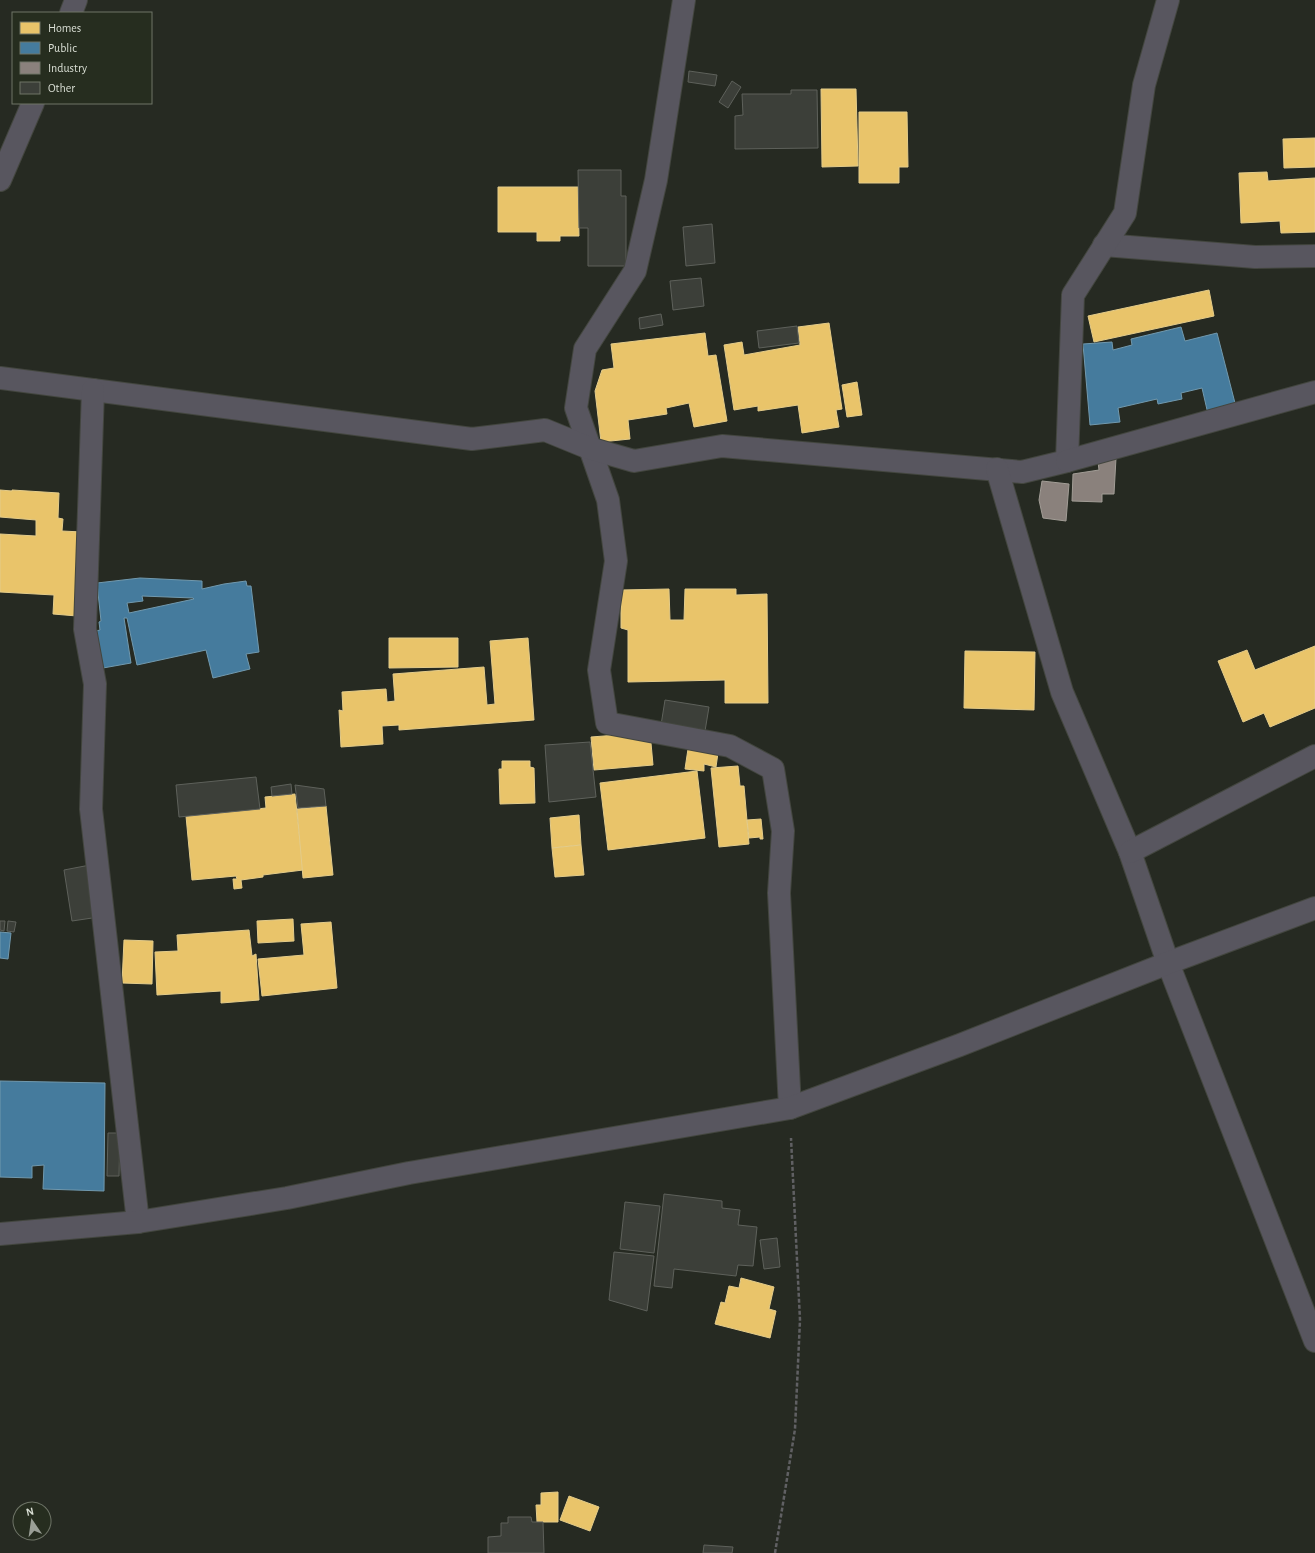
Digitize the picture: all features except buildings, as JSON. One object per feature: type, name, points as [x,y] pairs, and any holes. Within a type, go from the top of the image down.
[{"type":"street","points":[[71,12],[76,0]]},
{"type":"street","points":[[684,0],[656,180],[635,271],[585,349],[576,408],[608,500],[616,561],[599,670],[607,723],[730,746],[773,769],[783,831],[779,893],[790,1108]]},
{"type":"street","points":[[1067,461],[1073,295],[1124,213],[1144,85],[1168,0]]},
{"type":"street","points":[[0,180],[33,104]]},
{"type":"street","points":[[1104,246],[1255,257],[1315,256]]},
{"type":"street","points":[[0,378],[472,439],[545,430],[589,448],[634,462],[722,446],[1022,472],[1067,461],[1315,392]]},
{"type":"street","points":[[93,390],[85,629],[95,684],[91,810],[138,1222]]},
{"type":"street","points":[[997,469],[1062,692],[1130,852],[1168,963],[1315,1341]]},
{"type":"street","points":[[1130,852],[1315,756]]},
{"type":"street","points":[[0,1234],[138,1222],[287,1198],[480,1160],[790,1108],[960,1046],[1168,963],[1315,908]]},
{"type":"path","points":[[775,1553],[795,1429],[800,1320],[790,1108]]}]
